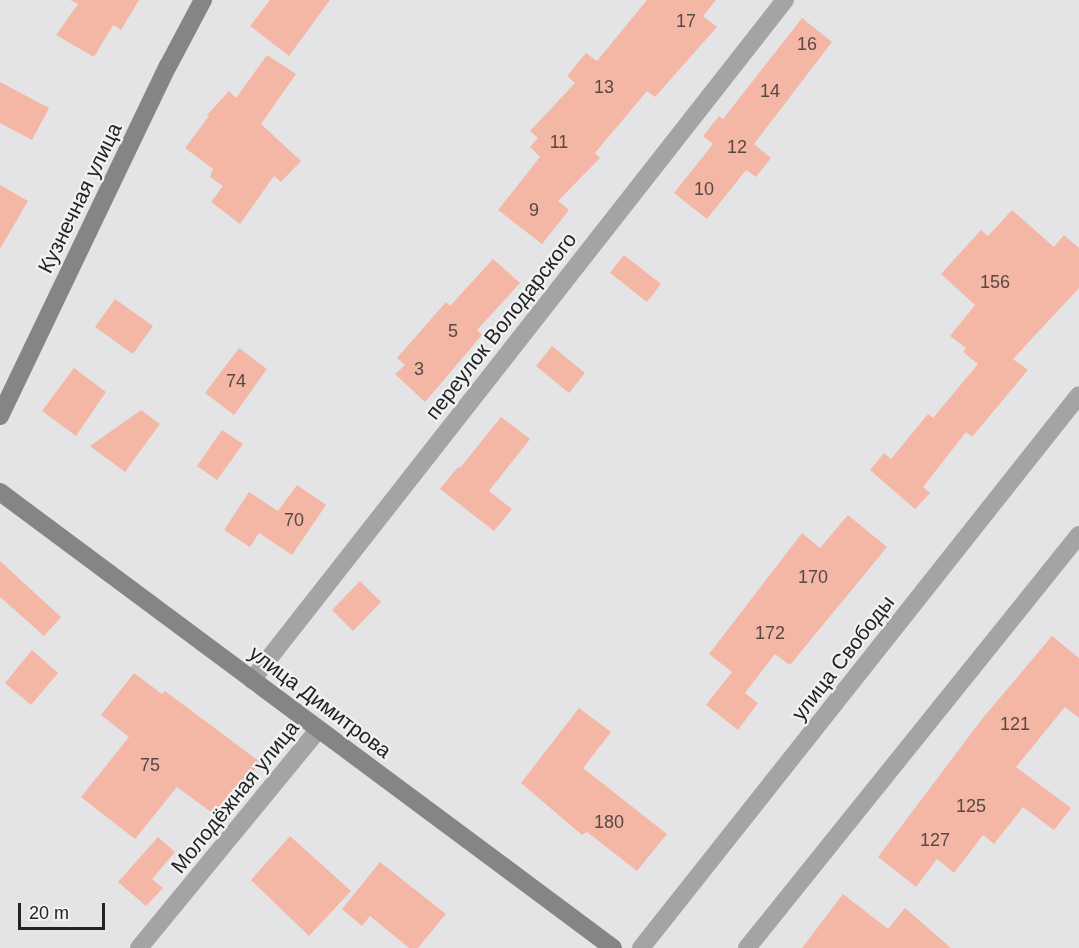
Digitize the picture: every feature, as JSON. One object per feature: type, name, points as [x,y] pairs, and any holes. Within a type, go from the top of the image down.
[{"type":"main road","name":"Кузнечная улица","points":[[0,416],[168,66],[203,0]]},
{"type":"main road","name":"улица Димитрова","points":[[0,492],[613,948]]},
{"type":"street","name":"переулок Володарского","points":[[252,680],[786,0]]},
{"type":"street","name":"улица Свободы","points":[[641,948],[1079,395]]},
{"type":"street","points":[[747,948],[1079,535]]},
{"type":"street","name":"Молодёжная улица","points":[[139,948],[319,729]]},
{"type":"building","points":[[70,0],[139,0],[121,30],[113,25],[94,57],[56,35],[78,4]]},
{"type":"building","points":[[270,0],[330,0],[289,56],[250,26]]},
{"type":"building","points":[[647,0],[716,0],[703,16],[717,27],[655,97],[647,91],[595,153],[600,158],[558,201],[569,210],[542,244],[498,210],[540,157],[530,147],[538,138],[530,131],[575,83],[567,76],[586,53],[597,61]]},
{"type":"building","points":[[802,18],[832,42],[754,144],[771,158],[756,177],[746,170],[707,219],[674,193],[713,144],[703,136],[719,116],[723,119]]},
{"type":"building","points":[[267,55],[296,74],[261,124],[301,161],[281,182],[274,176],[240,224],[211,202],[223,186],[210,177],[213,169],[185,148],[209,116],[207,115],[229,91],[236,98]]},
{"type":"building","points":[[0,82],[49,108],[32,140],[0,123]]},
{"type":"building","points":[[0,185],[28,201],[0,249]]},
{"type":"building","points":[[1012,210],[1054,247],[1064,235],[1079,248],[1079,288],[1013,359],[1028,370],[972,437],[966,432],[923,487],[930,493],[915,509],[870,470],[884,453],[891,459],[928,414],[933,418],[978,364],[963,352],[966,348],[950,336],[975,305],[941,274],[981,230],[988,236]]},
{"type":"building","points":[[624,255],[661,284],[647,302],[610,273]]},
{"type":"building","points":[[493,259],[520,283],[477,330],[482,335],[425,402],[395,374],[405,365],[397,358],[446,302],[450,306]]},
{"type":"building","points":[[115,299],[153,326],[133,354],[95,327]]},
{"type":"building","points":[[552,346],[585,373],[569,393],[536,366]]},
{"type":"building","points":[[239,348],[267,369],[234,415],[205,393]]},
{"type":"building","points":[[74,368],[106,392],[76,436],[42,411]]},
{"type":"building","points":[[141,410],[160,424],[125,472],[90,446]]},
{"type":"building","points":[[501,417],[530,439],[489,491],[512,509],[494,531],[440,489]]},
{"type":"building","points":[[222,430],[243,444],[217,480],[197,466]]},
{"type":"building","points":[[297,485],[326,505],[292,555],[259,533],[250,547],[224,530],[249,492],[278,511]]},
{"type":"building","points":[[848,515],[887,547],[790,665],[775,654],[745,693],[758,703],[738,730],[706,705],[732,672],[709,654],[802,533],[820,548]]},
{"type":"building","points":[[0,561],[61,617],[44,636],[0,597]]},
{"type":"building","points":[[360,581],[381,602],[353,631],[332,610]]},
{"type":"building","points":[[1052,636],[1079,658],[1079,718],[1065,707],[1016,767],[1071,808],[1054,830],[1023,807],[994,844],[983,835],[954,873],[937,859],[916,887],[878,857],[982,719]]},
{"type":"building","points":[[32,650],[58,673],[31,705],[5,683]]},
{"type":"building","points":[[134,673],[162,694],[165,691],[260,762],[219,818],[177,787],[135,839],[81,797],[129,737],[101,715]]},
{"type":"building","points":[[579,708],[611,732],[583,768],[667,834],[637,871],[587,832],[582,835],[521,783]]},
{"type":"building","points":[[290,836],[351,891],[309,936],[251,880]]},
{"type":"building","points":[[158,837],[175,852],[152,879],[163,888],[146,906],[118,882]]},
{"type":"building","points":[[380,862],[446,914],[418,948],[409,948],[370,916],[362,926],[342,909]]},
{"type":"building","points":[[843,894],[888,929],[905,908],[951,948],[802,948]]}]
